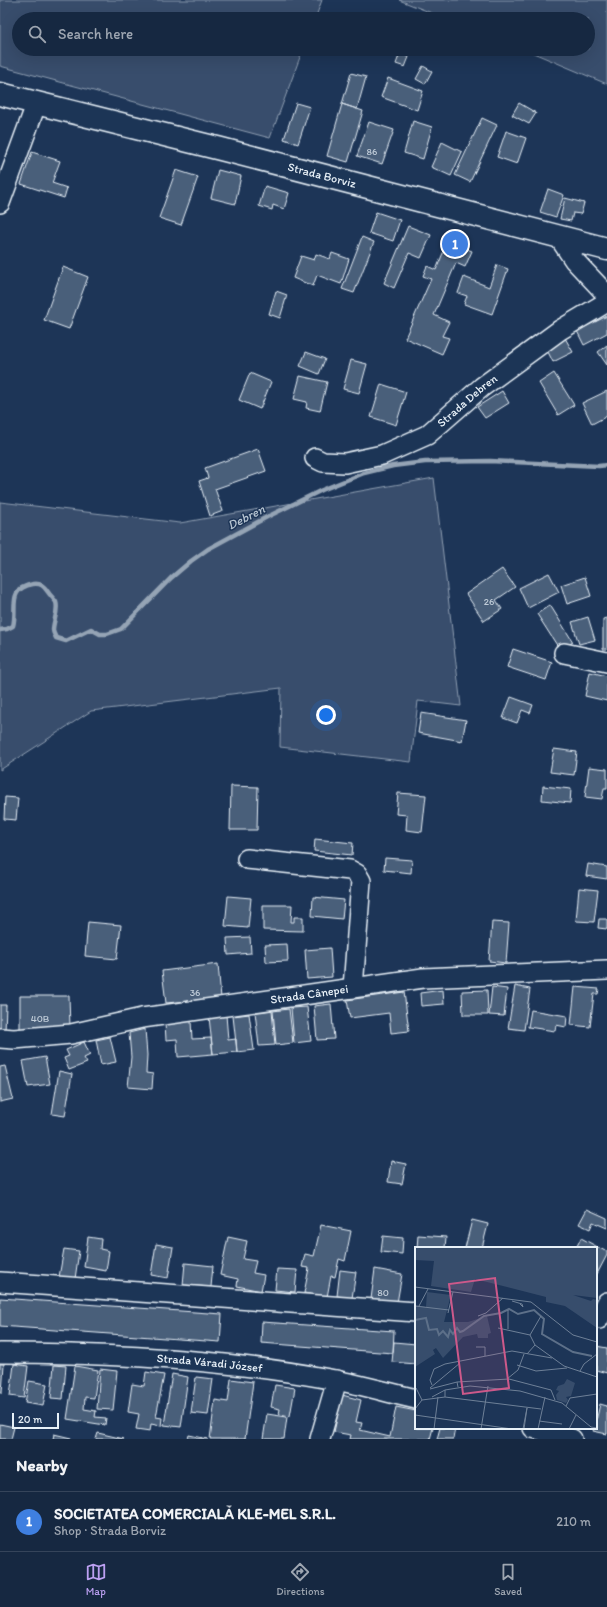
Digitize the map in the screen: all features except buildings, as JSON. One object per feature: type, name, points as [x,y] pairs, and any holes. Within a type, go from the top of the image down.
[{"type":"main road","name":"Strada Borviz","points":[[0,94],[37,102],[607,249]]},
{"type":"street","points":[[0,203],[37,102]]},
{"type":"street","points":[[558,236],[574,260],[607,295]]},
{"type":"street","name":"Strada Debren","points":[[315,458],[323,462],[345,463],[382,455],[427,435],[482,387],[560,330],[607,302]]},
{"type":"street","points":[[564,653],[607,662]]},
{"type":"street","points":[[247,859],[350,870],[361,880],[353,988]]},
{"type":"street","name":"Strada Cânepei","points":[[5,1042],[71,1034],[142,1018],[423,978],[607,970]]},
{"type":"street","points":[[0,1282],[415,1312]]},
{"type":"street","points":[[601,1320],[607,1302]]},
{"type":"street","name":"Strada Váradi József","points":[[0,1353],[113,1355],[281,1370],[337,1380],[415,1399]]},
{"type":"street","points":[[320,1439],[337,1380]]},
{"type":"street","points":[[536,1429],[572,1439]]},
{"type":"shaded area","points":[[0,0],[322,0],[318,12],[12,12],[12,56],[300,56],[270,138],[0,66]]},
{"type":"shaded area","points":[[399,0],[607,0],[607,84],[541,56],[595,56],[595,12],[429,12]]},
{"type":"shaded area","points":[[434,478],[461,706],[418,701],[411,762],[280,747],[281,688],[91,711],[0,770],[0,502],[180,523]]},
{"type":"waterway","name":"Debren","points":[[0,630],[13,626],[16,595],[19,590],[33,584],[44,587],[56,602],[57,609],[53,627],[56,638],[66,641],[91,629],[100,634],[107,634],[121,629],[171,578],[208,549],[267,517],[322,490],[364,473],[393,466],[425,462],[490,461],[599,466],[607,465]]},
{"type":"place","name":"SOCIETATEA COMERCIALĂ KLE-MEL S.R.L.","points":[[455,244]]}]
